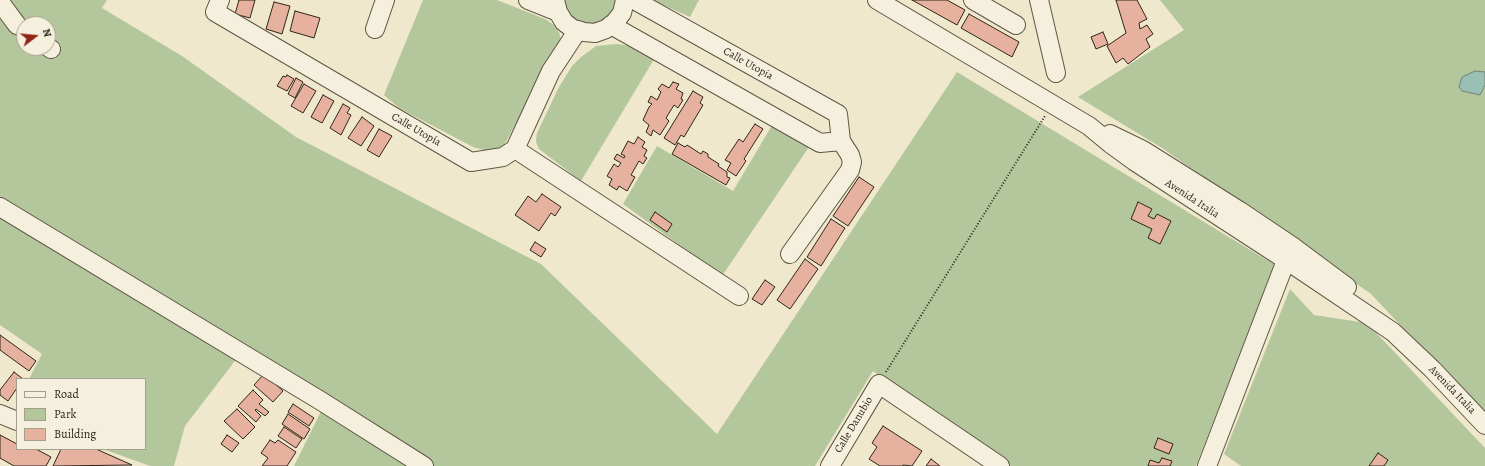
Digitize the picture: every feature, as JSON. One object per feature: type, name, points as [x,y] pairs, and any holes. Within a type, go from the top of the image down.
[{"type":"street","name":"Calle Utopía","points":[[220,0],[215,12],[471,162],[503,157],[515,149]]},
{"type":"street","points":[[375,29],[385,0]]},
{"type":"street","points":[[528,0],[556,6],[564,22],[573,28],[584,32],[595,32],[606,29],[622,13],[625,0]]},
{"type":"street","name":"Calle Utopía","points":[[634,0],[838,114],[841,141],[850,154],[852,162],[850,170],[790,254]]},
{"type":"street","name":"Avenida Italia","points":[[877,0],[1089,126],[1134,161],[1289,253],[1366,302],[1393,332],[1432,369],[1485,425]]},
{"type":"street","points":[[973,0],[1016,25]]},
{"type":"street","points":[[1039,0],[1056,73]]},
{"type":"street","points":[[0,2],[14,27]]},
{"type":"street","points":[[611,25],[820,143],[841,141]]},
{"type":"street","points":[[578,30],[551,71],[515,149],[739,296]]},
{"type":"street","points":[[0,207],[321,401],[424,466]]},
{"type":"street","points":[[1207,466],[1289,253]]},
{"type":"street","points":[[879,384],[1000,466]]},
{"type":"street","name":"Calle Danubio","points":[[830,466],[879,384]]},
{"type":"street","points":[[0,414],[16,421]]},
{"type":"path","points":[[879,384],[1053,105]]},
{"type":"green space","points":[[0,0],[107,0],[102,8],[182,56],[296,137],[541,264],[717,434],[957,72],[1275,265],[1196,466],[1011,466],[873,371],[815,466],[294,466],[328,397],[241,353],[185,426],[174,466],[150,466],[106,450],[146,450],[146,378],[30,378],[42,354],[0,325]]},
{"type":"green space","points":[[423,0],[497,0],[545,19],[554,25],[559,32],[561,39],[557,50],[504,145],[491,152],[473,147],[399,108],[384,95]]},
{"type":"green space","points":[[565,0],[620,0],[614,15],[591,26],[575,20],[569,14],[565,5]]},
{"type":"green space","points":[[652,0],[699,0],[690,17]]},
{"type":"green space","points":[[1160,0],[1485,0],[1485,415],[1371,294],[1162,148],[1078,97],[1184,30]]},
{"type":"green space","points":[[617,44],[631,46],[656,56],[581,181],[539,149],[536,142],[537,133],[559,87],[572,66],[596,46]]},
{"type":"green space","points":[[774,122],[811,144],[722,276],[623,204],[657,146],[733,191]]},
{"type":"green space","points":[[1290,289],[1314,315],[1367,323],[1485,448],[1485,466],[1241,466],[1224,454]]},
{"type":"water","points":[[1475,71],[1485,72],[1485,85],[1480,95],[1462,91],[1459,87],[1462,77]]},
{"type":"building","points":[[239,0],[255,0],[250,18],[235,14]]},
{"type":"building","points":[[912,0],[947,0],[965,10],[957,25]]},
{"type":"building","points":[[1116,0],[1137,0],[1147,19],[1139,23],[1140,29],[1147,25],[1153,34],[1146,39],[1150,47],[1128,64],[1123,58],[1116,63],[1107,46],[1126,33]]},
{"type":"building","points":[[274,2],[290,6],[282,34],[266,29]]},
{"type":"building","points":[[295,11],[320,18],[314,38],[290,31]]},
{"type":"building","points":[[969,14],[1019,42],[1012,57],[961,28]]},
{"type":"building","points":[[1103,32],[1108,44],[1096,49],[1091,37]]},
{"type":"building","points":[[287,75],[294,79],[287,91],[277,86],[283,76],[286,77]]},
{"type":"building","points":[[296,78],[303,82],[295,98],[288,94]]},
{"type":"building","points":[[673,82],[679,84],[676,89],[683,93],[681,99],[683,100],[678,108],[674,105],[666,118],[669,121],[660,135],[653,130],[651,136],[646,132],[649,125],[643,120],[652,104],[648,102],[651,96],[657,100],[661,92],[658,89],[662,84],[669,88]]},
{"type":"building","points":[[304,84],[316,91],[303,113],[291,106]]},
{"type":"building","points":[[693,91],[703,97],[700,103],[703,105],[684,137],[681,135],[675,145],[664,138]]},
{"type":"building","points":[[323,95],[334,101],[322,123],[311,117]]},
{"type":"building","points":[[343,104],[350,108],[347,113],[351,115],[341,135],[330,128]]},
{"type":"building","points":[[362,117],[374,126],[361,146],[348,138]]},
{"type":"building","points":[[755,124],[763,129],[744,159],[746,161],[736,176],[727,170],[731,163],[725,160],[739,139],[743,142]]},
{"type":"building","points":[[379,129],[392,136],[379,157],[367,150]]},
{"type":"building","points":[[638,137],[645,142],[642,147],[647,150],[644,156],[647,158],[643,164],[639,161],[631,175],[635,177],[627,191],[619,186],[617,190],[609,185],[612,179],[607,176],[614,164],[618,167],[621,163],[614,159],[617,154],[624,158],[625,156],[621,154],[628,141],[634,144]]},
{"type":"building","points":[[678,143],[685,147],[687,145],[701,154],[703,151],[708,154],[708,157],[719,164],[718,166],[727,172],[727,177],[730,178],[726,185],[672,154]]},
{"type":"building","points":[[859,177],[874,187],[848,226],[833,216]]},
{"type":"building","points":[[542,194],[561,207],[555,216],[551,213],[539,231],[515,215],[528,196],[536,202]]},
{"type":"building","points":[[1138,202],[1152,209],[1148,216],[1154,219],[1157,214],[1171,221],[1160,244],[1148,238],[1152,229],[1131,219]]},
{"type":"building","points":[[655,212],[672,224],[667,232],[650,220]]},
{"type":"building","points":[[831,219],[845,228],[821,266],[807,257]]},
{"type":"building","points":[[535,242],[546,249],[541,257],[530,250]]},
{"type":"building","points":[[805,259],[818,269],[790,309],[777,300]]},
{"type":"building","points":[[765,280],[775,287],[762,305],[752,299]]},
{"type":"building","points":[[0,335],[36,361],[29,371],[0,350]]},
{"type":"building","points":[[14,372],[22,378],[16,378],[16,389],[8,401],[0,395],[0,390]]},
{"type":"building","points":[[264,374],[283,391],[273,402],[254,385]]},
{"type":"building","points":[[253,390],[263,400],[259,404],[269,412],[265,416],[256,409],[255,410],[261,416],[256,422],[238,406]]},
{"type":"building","points":[[293,404],[314,418],[309,426],[288,412]]},
{"type":"building","points":[[237,409],[255,427],[243,439],[224,421]]},
{"type":"building","points":[[288,414],[310,429],[304,439],[282,424]]},
{"type":"building","points":[[883,426],[922,451],[912,466],[880,466],[869,459],[877,447],[872,443]]},
{"type":"building","points":[[284,427],[302,439],[296,448],[278,436]]},
{"type":"building","points":[[0,435],[16,443],[16,450],[38,450],[51,457],[46,466],[14,466],[0,458]]},
{"type":"building","points":[[227,435],[239,443],[232,452],[221,444]]},
{"type":"building","points":[[1158,438],[1173,444],[1169,454],[1154,448]]},
{"type":"building","points":[[270,440],[275,443],[278,440],[296,452],[287,466],[262,466],[268,458],[261,453]]},
{"type":"building","points":[[61,450],[98,450],[132,465],[53,466]]},
{"type":"building","points":[[1378,453],[1388,460],[1384,466],[1369,466]]},
{"type":"building","points":[[1162,458],[1172,461],[1170,466],[1148,466],[1150,460],[1159,463]]},
{"type":"building","points":[[931,459],[940,466],[926,466]]}]
